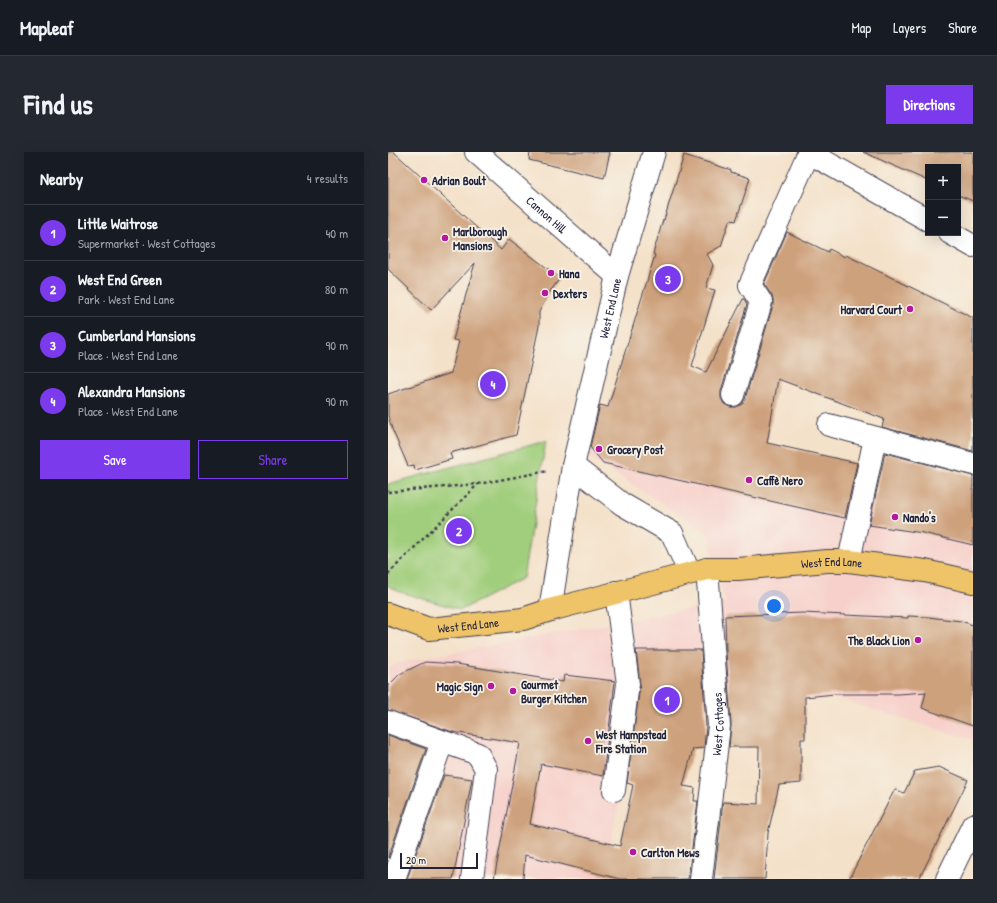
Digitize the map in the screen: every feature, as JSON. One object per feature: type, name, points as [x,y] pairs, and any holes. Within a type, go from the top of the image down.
[{"type":"main road","name":"West End Lane","points":[[388,614],[429,629],[523,619],[550,610],[698,570],[849,560],[924,571],[973,582]]},
{"type":"street","name":"Cannon Hill","points":[[476,152],[617,276]]},
{"type":"street","name":"West End Lane","points":[[550,610],[573,466],[617,276],[654,152]]},
{"type":"street","points":[[734,395],[761,302],[750,284],[808,152],[925,218]]},
{"type":"street","points":[[955,236],[973,246]]},
{"type":"street","points":[[829,425],[973,464]]},
{"type":"street","points":[[849,560],[875,438]]},
{"type":"street","points":[[573,466],[622,504],[672,534],[698,570]]},
{"type":"street","name":"West Cottages","points":[[698,570],[719,726],[701,879]]},
{"type":"street","points":[[614,790],[628,684],[616,592]]},
{"type":"street","points":[[388,722],[478,754],[486,768],[472,879]]},
{"type":"street","points":[[394,879],[442,742]]},
{"type":"street","points":[[947,879],[973,825]]},
{"type":"path","points":[[388,492],[478,484],[573,466]]},
{"type":"path","points":[[388,574],[478,484]]},
{"type":"shaded area","points":[[588,421],[789,478],[973,521],[973,740],[835,698],[701,703],[700,720],[683,786],[633,785],[623,782],[603,879],[407,879],[452,754],[388,715],[388,669],[397,663],[725,602],[707,532],[590,458],[583,440]]},
{"type":"green space","points":[[546,441],[523,578],[461,610],[400,592],[388,586],[388,484]]},
{"type":"building","points":[[388,152],[394,152],[501,250],[509,239],[560,278],[549,293],[539,312],[539,326],[516,435],[450,453],[452,459],[415,470],[414,465],[408,466],[392,429],[388,416],[388,394],[451,373],[459,341],[453,340],[475,263],[431,310],[388,269]]},
{"type":"building","points":[[530,152],[610,152],[604,178],[529,160]]},
{"type":"building","points":[[863,152],[973,152],[973,201],[961,196],[961,164],[925,164],[925,180]]},
{"type":"building","points":[[684,155],[731,170],[731,172],[750,178],[736,221],[731,220],[729,222],[721,246],[707,254],[713,265],[706,288],[715,290],[692,366],[706,372],[744,299],[747,304],[721,391],[721,398],[724,404],[730,407],[736,407],[742,404],[745,399],[773,305],[772,296],[764,284],[787,232],[828,252],[829,249],[845,257],[846,255],[973,318],[973,451],[882,427],[884,419],[778,379],[767,443],[857,463],[845,518],[603,463],[590,447],[600,405],[608,407],[655,255],[653,254],[663,220]]},
{"type":"building","points":[[885,453],[973,476],[973,545],[923,533],[869,525]]},
{"type":"building","points":[[803,613],[908,618],[908,616],[928,617],[961,621],[973,625],[973,726],[922,708],[926,692],[899,694],[835,694],[805,697],[805,739],[801,739],[801,783],[779,785],[768,833],[765,879],[714,879],[723,802],[758,804],[759,747],[729,747],[731,725],[725,616]]},
{"type":"building","points":[[636,650],[701,650],[706,726],[704,748],[693,749],[683,786],[695,788],[694,801],[698,801],[688,879],[620,879],[525,855],[523,879],[494,879],[520,743],[453,732],[388,710],[388,686],[400,674],[425,662],[457,664],[563,682],[564,675],[615,681],[603,776],[541,764],[530,824],[620,846],[633,785],[627,783],[640,685]]},
{"type":"building","points":[[388,735],[426,749],[388,858]]},
{"type":"building","points":[[939,767],[968,780],[919,879],[849,879],[895,789],[904,793],[915,771]]},
{"type":"building","points":[[444,775],[472,779],[453,879],[407,879]]},
{"type":"place","name":"Adrian Boult","points":[[424,180]]},
{"type":"place","name":"Marlborough Mansions","points":[[445,238]]},
{"type":"place","name":"Hana","points":[[551,273]]},
{"type":"place","name":"Cumberland Mansions","points":[[668,279]]},
{"type":"place","name":"Dexters","points":[[545,293]]},
{"type":"place","name":"Harvard Court","points":[[910,309]]},
{"type":"place","name":"Alexandra Mansions","points":[[493,384]]},
{"type":"place","name":"Grocery Post","points":[[599,449]]},
{"type":"place","name":"Caffè Nero","points":[[749,480]]},
{"type":"place","name":"Nando's","points":[[895,517]]},
{"type":"place","name":"West End Green","points":[[459,531]]},
{"type":"place","name":"The Black Lion","points":[[918,640]]},
{"type":"place","name":"Magic Sign","points":[[491,686]]},
{"type":"place","name":"Gourmet Burger Kitchen","points":[[513,691]]},
{"type":"place","name":"Little Waitrose","points":[[667,700]]},
{"type":"place","name":"West Hampstead Fire Station","points":[[588,741]]},
{"type":"place","name":"Carlton Mews","points":[[633,852]]}]
